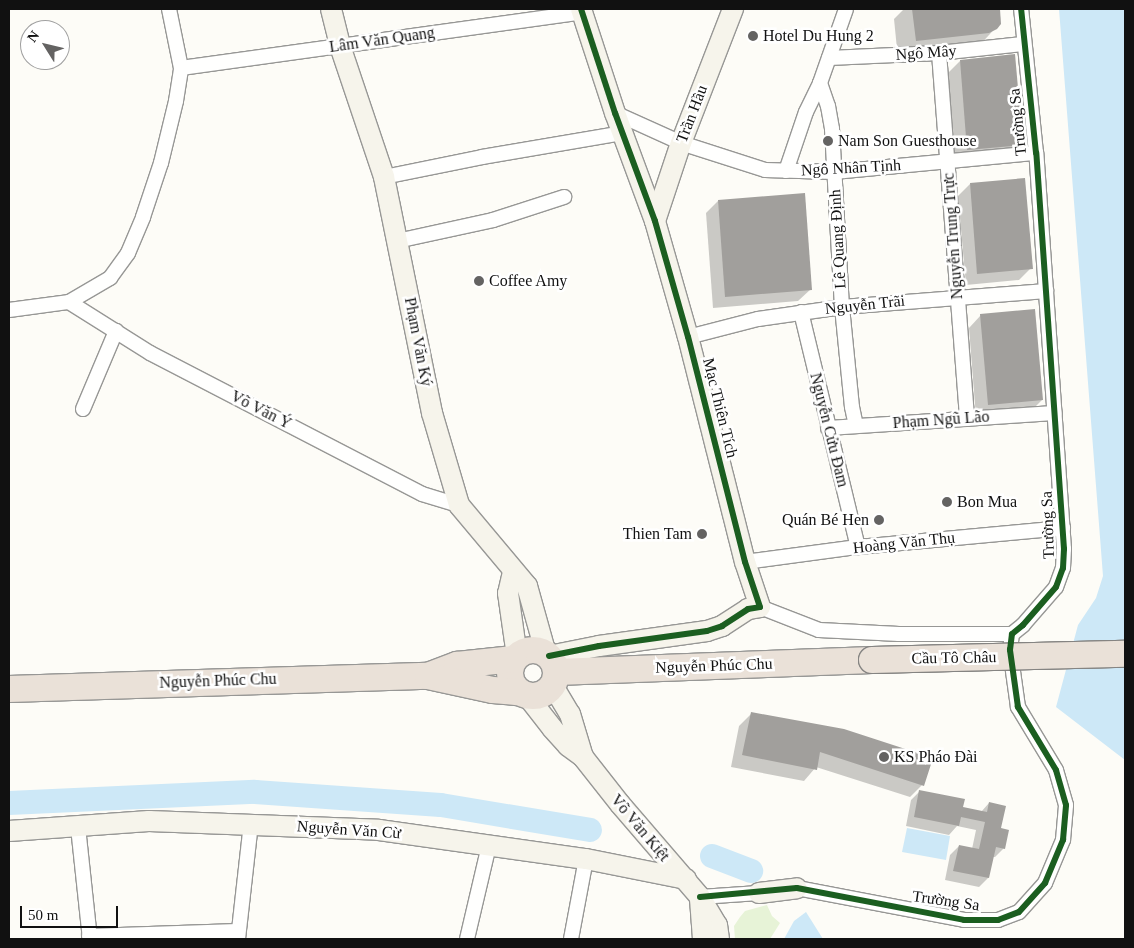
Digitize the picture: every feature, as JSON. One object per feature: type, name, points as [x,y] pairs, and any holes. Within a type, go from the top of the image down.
[{"type":"highway","points":[[532,650],[551,667],[544,695],[523,694],[510,680],[509,672],[516,657],[532,650]]},
{"type":"highway","name":"Cầu Tô Châu","points":[[872,660],[1125,654]]},
{"type":"highway","name":"Nguyễn Phúc Chu","points":[[428,676],[457,665],[516,657]]},
{"type":"highway","name":"Nguyễn Phúc Chu","points":[[551,667],[872,660]]},
{"type":"highway","name":"Nguyễn Phúc Chu","points":[[9,689],[428,676],[493,690],[523,694]]},
{"type":"street","points":[[9,310],[69,302],[110,278],[128,253],[143,217],[161,163],[176,101],[181,68],[169,9]]},
{"type":"street","name":"Phạm Văn Ký","points":[[331,9],[340,46],[384,177],[432,413],[459,505],[514,572],[522,577],[527,586],[551,667]]},
{"type":"street","name":"Trần Hầu","points":[[655,220],[681,143],[732,9]]},
{"type":"street","points":[[786,171],[806,112],[820,83],[846,9]]},
{"type":"street","name":"Trường Sa","points":[[700,897],[797,888],[964,920],[998,920],[1019,912],[1045,883],[1063,840],[1066,805],[1056,770],[1018,707],[1010,650],[1012,634],[1023,625],[1056,587],[1063,568],[1063,528],[1036,152],[1023,44],[1021,9]]},
{"type":"street","name":"Lâm Văn Quang","points":[[181,68],[582,10]]},
{"type":"street","name":"Mạc Thiên Tích","points":[[582,10],[615,113],[655,220],[688,337],[745,562],[760,607]]},
{"type":"street","name":"Ngô Mây","points":[[829,58],[939,53],[1023,44]]},
{"type":"street","name":"Nguyễn Trung Trực","points":[[939,53],[967,419]]},
{"type":"street","name":"Lê Quang Định","points":[[820,83],[828,106],[832,129],[842,307],[852,406],[856,426]]},
{"type":"street","name":"Ngô Nhân Tịnh","points":[[615,113],[681,143],[765,170],[834,172],[1036,152]]},
{"type":"street","points":[[384,177],[482,156],[622,133]]},
{"type":"street","points":[[397,241],[493,220],[564,197]]},
{"type":"street","name":"Nguyễn Trãi","points":[[688,337],[758,319],[802,312],[958,297],[1046,291]]},
{"type":"street","name":"Võ Văn Ý","points":[[69,302],[150,353],[422,494],[459,505]]},
{"type":"street","name":"Nguyễn Cửu Đam","points":[[802,312],[828,428],[858,547]]},
{"type":"street","points":[[83,409],[116,331]]},
{"type":"street","name":"Phạm Ngũ Lão","points":[[828,428],[1055,413]]},
{"type":"street","name":"Hoàng Văn Thụ","points":[[745,562],[858,547],[1063,528]]},
{"type":"street","points":[[514,572],[508,593],[516,657]]},
{"type":"street","points":[[551,667],[599,646],[707,632],[722,626],[748,609],[760,607],[819,630],[899,634],[1012,634]]},
{"type":"street","name":"Võ Văn Kiệt","points":[[551,667],[570,714],[583,756]]},
{"type":"street","name":"Võ Văn Kiệt","points":[[523,694],[562,740],[583,756],[620,804],[686,879],[700,897],[717,925],[719,939]]},
{"type":"street","name":"Nguyễn Văn Cừ","points":[[9,831],[149,821],[380,830],[586,859],[686,879]]},
{"type":"street","points":[[78,826],[89,937],[238,935],[251,824]]},
{"type":"street","points":[[467,939],[489,845]]},
{"type":"street","points":[[571,939],[586,859]]},
{"type":"street","points":[[700,897],[703,939]]},
{"type":"green space","points":[[767,905],[772,916],[780,923],[770,939],[735,939],[734,926],[745,911]]},
{"type":"water","points":[[1059,9],[1125,9],[1125,760],[1056,707],[1078,625],[1096,598],[1103,576]]},
{"type":"water","points":[[907,828],[950,836],[946,860],[902,852]]},
{"type":"water","points":[[806,912],[823,939],[784,939],[794,921]]},
{"type":"building","points":[[912,9],[1000,9],[1001,24],[997,29],[989,33],[916,41]]},
{"type":"building","points":[[1015,54],[1023,145],[967,150],[960,60]]},
{"type":"building","points":[[1025,178],[1033,269],[977,274],[970,183]]},
{"type":"building","points":[[805,193],[812,290],[725,297],[718,200]]},
{"type":"building","points":[[1035,309],[1043,400],[988,405],[980,314]]},
{"type":"building","points":[[751,712],[844,729],[933,758],[924,786],[820,752],[817,770],[742,755]]},
{"type":"building","points":[[919,790],[965,799],[963,807],[987,812],[989,802],[1006,806],[1001,828],[1009,830],[1005,849],[996,847],[989,878],[953,871],[959,845],[979,849],[985,822],[961,817],[959,826],[914,817]]},
{"type":"waterway","points":[[9,803],[255,792],[441,805],[590,830]]},
{"type":"waterway","points":[[712,856],[751,871]]},
{"type":"cycle path","points":[[549,656],[599,646],[707,631],[722,626],[748,609],[760,607],[745,562],[688,337],[655,221],[615,113],[581,9]]},
{"type":"cycle path","points":[[700,897],[797,888],[964,920],[998,920],[1019,912],[1045,883],[1063,840],[1066,805],[1056,770],[1018,707],[1010,650],[1012,634],[1023,625],[1056,587],[1063,568],[1064,549],[1036,153],[1021,9]]},
{"type":"place","name":"Hotel Du Hung 2","points":[[753,36]]},
{"type":"place","name":"Nam Son Guesthouse","points":[[828,141]]},
{"type":"place","name":"Coffee Amy","points":[[479,281]]},
{"type":"place","name":"Bon Mua","points":[[947,502]]},
{"type":"place","name":"Quán Bé Hen","points":[[879,520]]},
{"type":"place","name":"Thien Tam","points":[[702,534]]},
{"type":"place","name":"KS Pháo Đài","points":[[884,757]]}]
